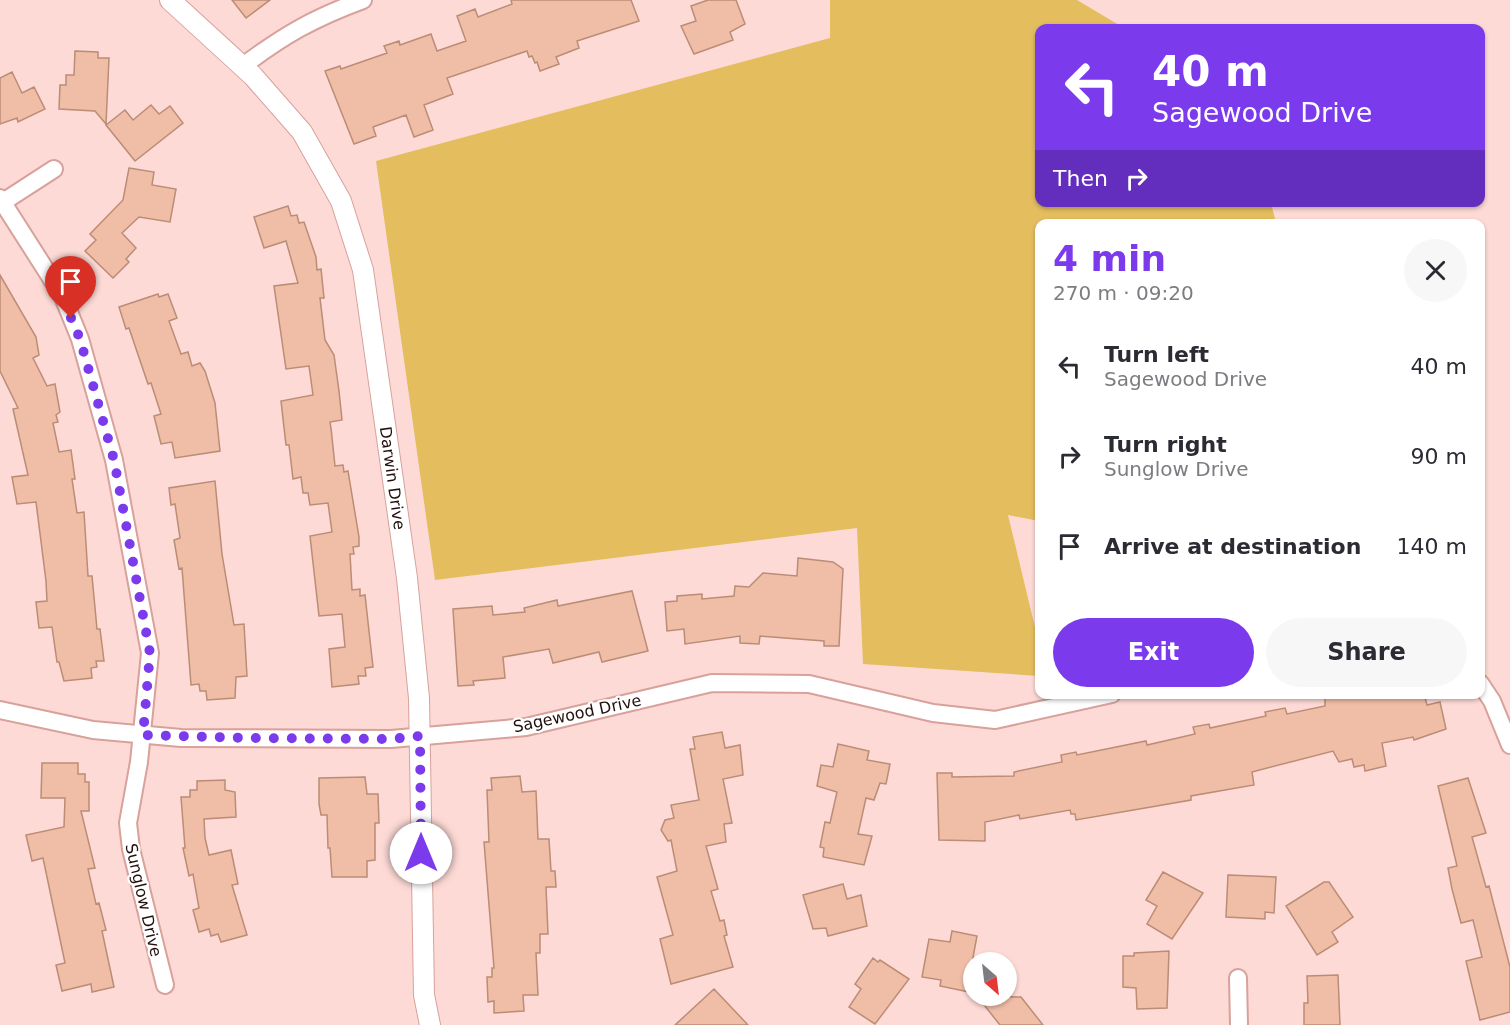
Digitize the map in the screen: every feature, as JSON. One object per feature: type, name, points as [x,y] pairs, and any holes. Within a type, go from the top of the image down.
[{"type":"street","name":"Darwin Drive","points":[[170,0],[243,66],[302,132],[323,165],[341,201],[363,270],[407,578],[420,736],[424,995],[430,1025]]},
{"type":"street","points":[[243,66],[283,35],[321,15],[363,0]]},
{"type":"street","points":[[1,200],[54,169]]},
{"type":"street","name":"Sunglow Drive","points":[[1,200],[63,297],[80,339],[114,460],[150,653],[143,735],[128,823],[130,849],[165,985]]},
{"type":"street","name":"Sagewood Drive","points":[[0,710],[93,730],[143,735],[192,738],[391,739],[526,727],[712,683],[809,684],[933,713],[995,720],[1090,699]]},
{"type":"street","points":[[1485,691],[1510,745]]},
{"type":"street","points":[[1238,978],[1239,1025]]},
{"type":"shaded area","points":[[830,0],[1077,0],[1117,24],[1035,24],[1035,207],[1272,207],[1275,219],[1035,219],[1035,520],[1008,515],[1035,627],[1035,676],[863,664],[857,528],[435,580],[376,161],[830,38]]},
{"type":"building","points":[[232,0],[270,0],[246,18]]},
{"type":"building","points":[[511,0],[631,0],[639,21],[577,41],[579,48],[556,57],[559,64],[540,71],[537,62],[535,63],[532,56],[529,57],[527,51],[447,78],[453,94],[424,105],[433,130],[414,137],[406,115],[373,127],[376,136],[354,144],[325,71],[340,66],[341,69],[387,53],[384,46],[399,41],[400,45],[431,34],[437,51],[466,41],[457,16],[475,9],[478,17],[512,4]]},
{"type":"building","points":[[708,0],[736,0],[745,24],[730,32],[733,40],[694,54],[681,26],[696,21],[691,6]]},
{"type":"building","points":[[75,51],[98,52],[98,58],[109,58],[106,124],[95,111],[59,109],[60,85],[66,85],[66,75],[74,75]]},
{"type":"building","points":[[12,72],[22,93],[34,87],[45,109],[18,122],[17,118],[0,124],[0,78]]},
{"type":"building","points":[[151,105],[159,114],[170,106],[183,123],[135,161],[106,125],[125,110],[133,120]]},
{"type":"building","points":[[129,168],[154,172],[152,185],[176,189],[170,222],[139,217],[122,233],[136,248],[126,259],[129,262],[113,278],[85,251],[96,240],[90,234],[123,200]]},
{"type":"building","points":[[288,206],[291,216],[297,215],[299,223],[304,222],[316,257],[317,270],[321,269],[324,298],[320,298],[325,340],[334,355],[342,420],[330,422],[335,466],[343,465],[344,472],[348,471],[359,537],[359,546],[353,547],[354,554],[350,554],[352,590],[360,589],[360,596],[365,595],[373,667],[365,668],[366,676],[358,676],[359,684],[332,687],[329,649],[345,647],[342,614],[319,616],[310,536],[332,532],[328,503],[310,505],[308,493],[303,493],[301,477],[293,479],[289,445],[286,445],[281,401],[313,395],[309,366],[286,369],[274,286],[298,283],[286,241],[264,248],[254,217]]},
{"type":"building","points":[[0,275],[36,337],[39,355],[33,358],[47,386],[55,384],[60,412],[56,415],[58,422],[53,423],[59,452],[71,450],[77,513],[84,512],[88,576],[92,576],[97,629],[100,629],[104,661],[96,661],[97,667],[91,668],[92,678],[64,681],[59,662],[57,662],[52,627],[39,628],[36,602],[47,601],[46,581],[36,502],[17,504],[12,477],[28,475],[13,409],[18,408],[0,371]]},
{"type":"building","points":[[158,294],[159,297],[168,294],[177,318],[169,321],[181,354],[188,352],[192,366],[200,363],[205,371],[215,403],[220,451],[175,458],[172,442],[161,444],[154,416],[161,414],[151,383],[148,384],[129,328],[126,329],[119,307]]},
{"type":"building","points":[[215,481],[222,554],[234,625],[244,624],[247,676],[236,677],[235,698],[207,700],[206,691],[200,691],[199,684],[191,685],[182,568],[179,569],[174,540],[180,538],[175,504],[171,505],[169,488]]},
{"type":"building","points":[[798,558],[833,562],[843,569],[839,646],[824,646],[824,641],[760,636],[759,644],[740,643],[740,636],[685,644],[684,629],[667,631],[665,602],[677,601],[677,596],[702,594],[702,599],[734,596],[735,586],[749,587],[763,573],[797,576]]},
{"type":"building","points":[[632,591],[648,651],[602,662],[599,652],[553,663],[549,649],[503,657],[505,678],[473,681],[474,685],[458,686],[453,609],[492,606],[493,615],[525,612],[524,608],[557,600],[558,606]]},
{"type":"building","points":[[1325,699],[1425,699],[1427,705],[1440,702],[1446,729],[1414,740],[1413,737],[1382,743],[1386,766],[1365,771],[1364,765],[1354,767],[1352,759],[1339,762],[1333,751],[1252,772],[1254,785],[1191,796],[1191,800],[1076,820],[1075,814],[1071,814],[1070,810],[1020,819],[1019,815],[985,822],[985,841],[939,840],[937,773],[952,773],[952,777],[1014,776],[1014,772],[1062,762],[1061,755],[1076,752],[1077,755],[1146,741],[1147,745],[1195,734],[1193,727],[1209,724],[1210,728],[1266,716],[1265,712],[1285,708],[1287,714],[1325,706]]},
{"type":"building","points":[[722,732],[725,748],[740,745],[743,775],[723,779],[732,823],[724,824],[726,842],[706,846],[718,889],[711,891],[720,921],[724,920],[727,935],[724,936],[733,967],[671,984],[660,939],[673,935],[657,877],[677,871],[671,840],[668,841],[661,830],[665,820],[674,818],[671,805],[699,800],[690,749],[695,749],[693,737]]},
{"type":"building","points":[[838,744],[869,751],[867,760],[890,764],[886,784],[880,783],[874,800],[866,798],[858,834],[872,836],[864,865],[823,857],[824,848],[820,847],[825,822],[830,823],[837,792],[817,786],[821,765],[833,767]]},
{"type":"building","points":[[42,763],[78,763],[78,774],[85,774],[85,782],[89,782],[89,811],[81,811],[95,868],[88,869],[96,904],[99,903],[106,930],[102,931],[114,987],[92,992],[91,984],[62,991],[56,965],[65,963],[43,858],[32,861],[26,835],[64,827],[65,798],[41,798]]},
{"type":"building","points":[[520,776],[522,792],[536,791],[538,839],[549,839],[551,871],[555,871],[556,887],[546,887],[548,934],[540,934],[540,953],[536,953],[538,995],[523,995],[524,1011],[494,1013],[494,1001],[488,1002],[487,977],[492,977],[492,968],[494,968],[484,842],[489,842],[487,790],[492,790],[491,778]]},
{"type":"building","points":[[365,777],[367,794],[378,794],[379,823],[375,823],[375,860],[367,861],[367,877],[332,877],[327,815],[321,815],[319,804],[319,778]]},
{"type":"building","points":[[1468,778],[1486,833],[1472,837],[1486,887],[1489,886],[1510,967],[1510,1012],[1480,1020],[1466,961],[1482,957],[1473,920],[1461,923],[1452,889],[1448,868],[1457,866],[1438,786]]},
{"type":"building","points":[[225,780],[225,790],[235,792],[236,817],[204,819],[205,838],[209,855],[231,850],[238,884],[232,885],[247,935],[221,942],[218,934],[211,936],[209,929],[199,932],[193,910],[199,908],[193,874],[189,876],[183,848],[185,848],[181,797],[190,797],[190,790],[197,790],[197,781]]},
{"type":"building","points":[[1163,872],[1203,893],[1172,939],[1147,924],[1157,906],[1146,900]]},
{"type":"building","points":[[1228,875],[1276,877],[1274,913],[1265,912],[1265,919],[1226,917]]},
{"type":"building","points":[[1324,882],[1329,882],[1353,917],[1332,932],[1338,942],[1317,955],[1286,906]]},
{"type":"building","points":[[843,884],[847,899],[861,895],[867,926],[828,936],[826,928],[813,929],[803,895]]},
{"type":"building","points":[[952,931],[977,936],[974,952],[963,952],[963,991],[940,986],[941,980],[922,977],[929,939],[950,942]]},
{"type":"building","points":[[1169,951],[1167,1008],[1137,1009],[1136,988],[1123,987],[1123,956]]},
{"type":"building","points":[[873,958],[909,979],[875,1024],[849,1007],[861,989],[855,984]]},
{"type":"building","points":[[1338,975],[1340,1025],[1304,1025],[1304,1003],[1308,1003],[1307,976]]},
{"type":"building","points":[[714,989],[748,1025],[675,1025]]},
{"type":"building","points":[[1017,997],[1021,997],[1043,1025],[1000,1025],[985,1006],[1017,1006]]},
{"type":"route","points":[[71,318],[80,339],[114,460],[150,653],[143,735],[181,738],[391,739],[420,736],[421,853]]}]
